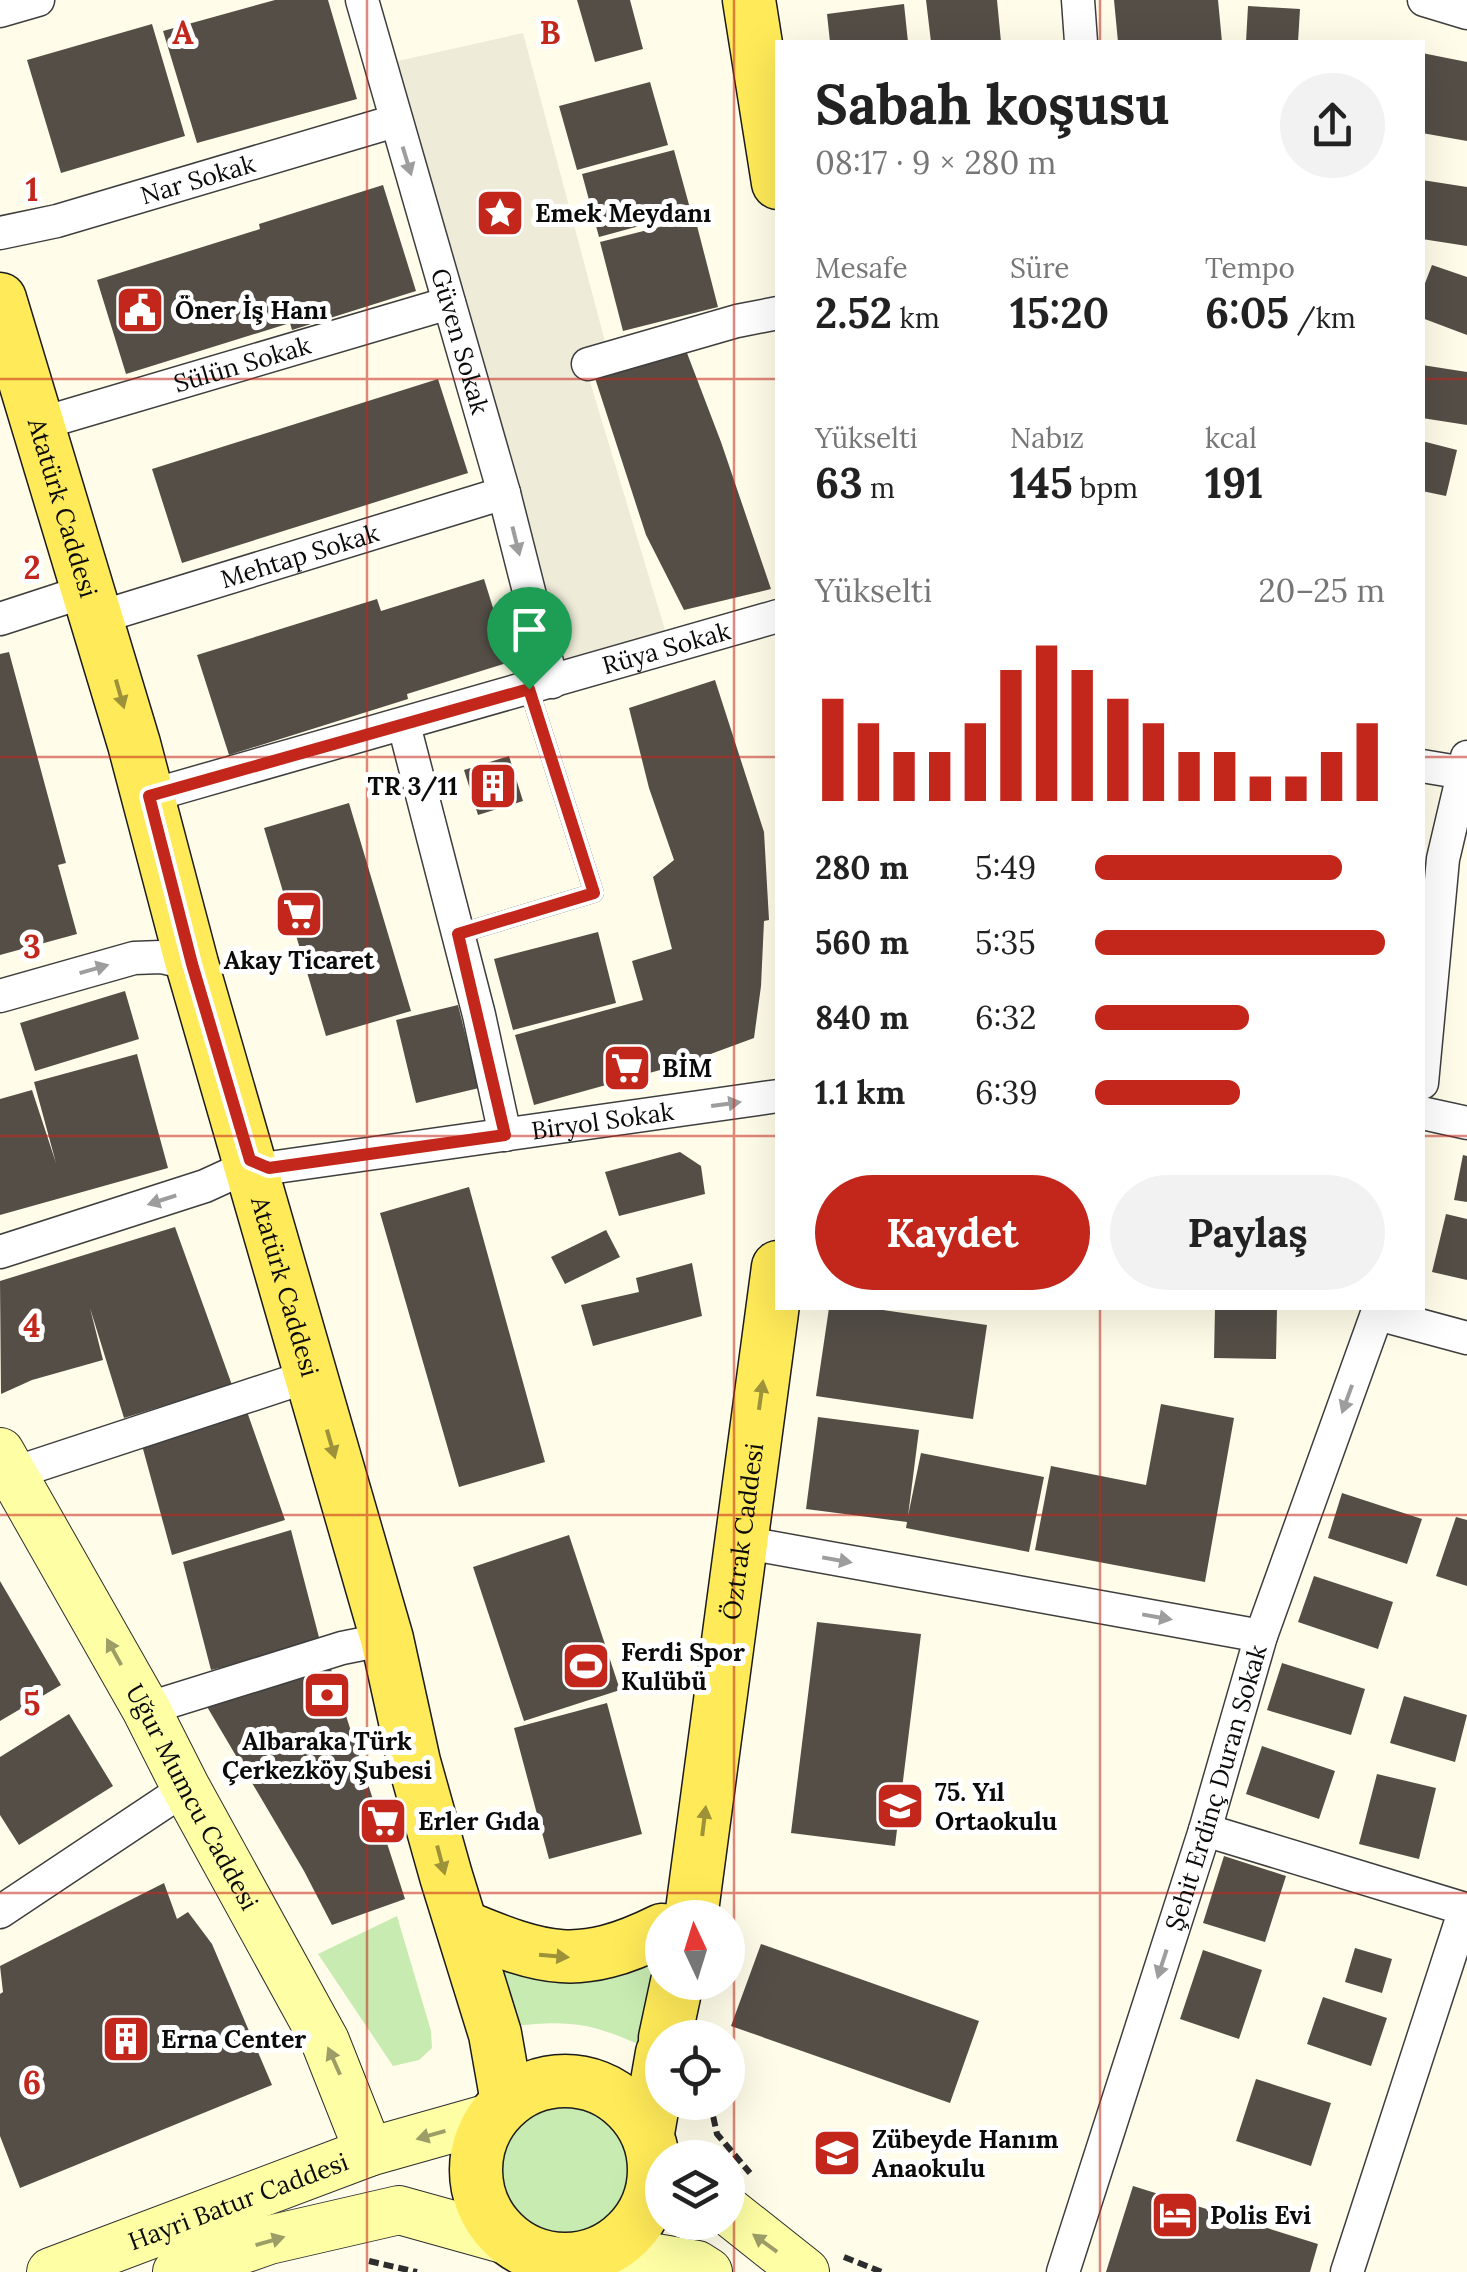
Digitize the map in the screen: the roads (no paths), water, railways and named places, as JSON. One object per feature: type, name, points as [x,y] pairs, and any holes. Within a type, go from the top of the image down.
[{"type":"main road","points":[[749,0],[775,164]]},
{"type":"main road","name":"Atatürk Caddesi","points":[[0,299],[149,796],[192,964],[387,1639],[414,1762],[495,2034],[500,2110]]},
{"type":"main road","name":"Öztrak Caddesi","points":[[686,1900],[775,1288]]},
{"type":"main road","name":"Uğur Mumcu Caddesi","points":[[7,1462],[146,1709],[325,2042],[369,2152]]},
{"type":"main road","points":[[462,1926],[534,1954],[562,1957],[608,1953],[645,1937]]},
{"type":"main road","points":[[656,2140],[632,2110],[611,2092],[585,2082],[557,2081],[530,2087],[500,2110],[478,2146],[475,2172],[480,2199],[492,2222],[528,2256],[702,2269]]},
{"type":"main road","name":"Hayri Batur Caddesi","points":[[51,2272],[369,2152],[500,2110]]},
{"type":"main road","name":"Hayri Batur Caddesi","points":[[177,2272],[269,2240],[398,2210],[528,2256]]},
{"type":"main road","points":[[598,2259],[635,2228],[645,2211]]},
{"type":"main road","points":[[745,2225],[804,2272]]},
{"type":"street","points":[[0,11],[38,0]]},
{"type":"street","name":"Güven Sokak","points":[[362,0],[504,493],[540,686]]},
{"type":"street","points":[[1078,0],[1081,40]]},
{"type":"street","points":[[1424,0],[1467,13]]},
{"type":"street","name":"Nar Sokak","points":[[0,233],[57,221],[395,121]]},
{"type":"street","name":"Sülün Sokak","points":[[36,425],[449,303]]},
{"type":"street","points":[[588,364],[775,314]]},
{"type":"street","name":"Mehtap Sokak","points":[[0,619],[93,604],[504,493]]},
{"type":"street","name":"Rüya Sokak","points":[[149,796],[775,617]]},
{"type":"street","points":[[404,725],[505,1135]]},
{"type":"street","points":[[1425,766],[1466,765],[1425,1063]]},
{"type":"street","points":[[0,996],[134,958],[162,957],[192,964]]},
{"type":"street","name":"Biryol Sokak","points":[[250,1160],[269,1168],[775,1096]]},
{"type":"street","points":[[1425,1114],[1467,1123]]},
{"type":"street","points":[[0,1252],[205,1186],[229,1176],[250,1160]]},
{"type":"street","points":[[1378,1311],[1467,1338]]},
{"type":"street","name":"Şehit Erdinç Duran Sokak","points":[[1063,2272],[1205,1830],[1261,1636],[1378,1311]]},
{"type":"street","points":[[7,1462],[312,1375]]},
{"type":"street","points":[[741,1542],[1261,1636]]},
{"type":"street","points":[[146,1709],[342,1648],[387,1639]]},
{"type":"street","points":[[0,1912],[186,1788]]},
{"type":"street","points":[[1205,1830],[1466,1907],[1347,2272]]},
{"type":"lane","points":[[458,934],[594,893],[540,686]]},
{"type":"place","name":"Emek Meydanı","points":[[500,213]]},
{"type":"place","name":"Öner İş Hanı","points":[[140,310]]},
{"type":"place","name":"TR 3/11","points":[[493,786]]},
{"type":"place","name":"Akay Ticaret","points":[[299,914]]},
{"type":"place","name":"BİM","points":[[627,1068]]},
{"type":"place","name":"Ferdi Spor Kulübü","points":[[586,1666]]},
{"type":"place","name":"Albaraka Türk Çerkezköy Şubesi","points":[[327,1695]]},
{"type":"place","name":"75. Yıl Ortaokulu","points":[[900,1806]]},
{"type":"place","name":"Erler Gıda","points":[[383,1821]]},
{"type":"place","name":"Erna Center","points":[[126,2039]]},
{"type":"place","name":"Zübeyde Hanım Anaokulu","points":[[837,2153]]},
{"type":"place","name":"Polis Evi","points":[[1175,2215]]}]
